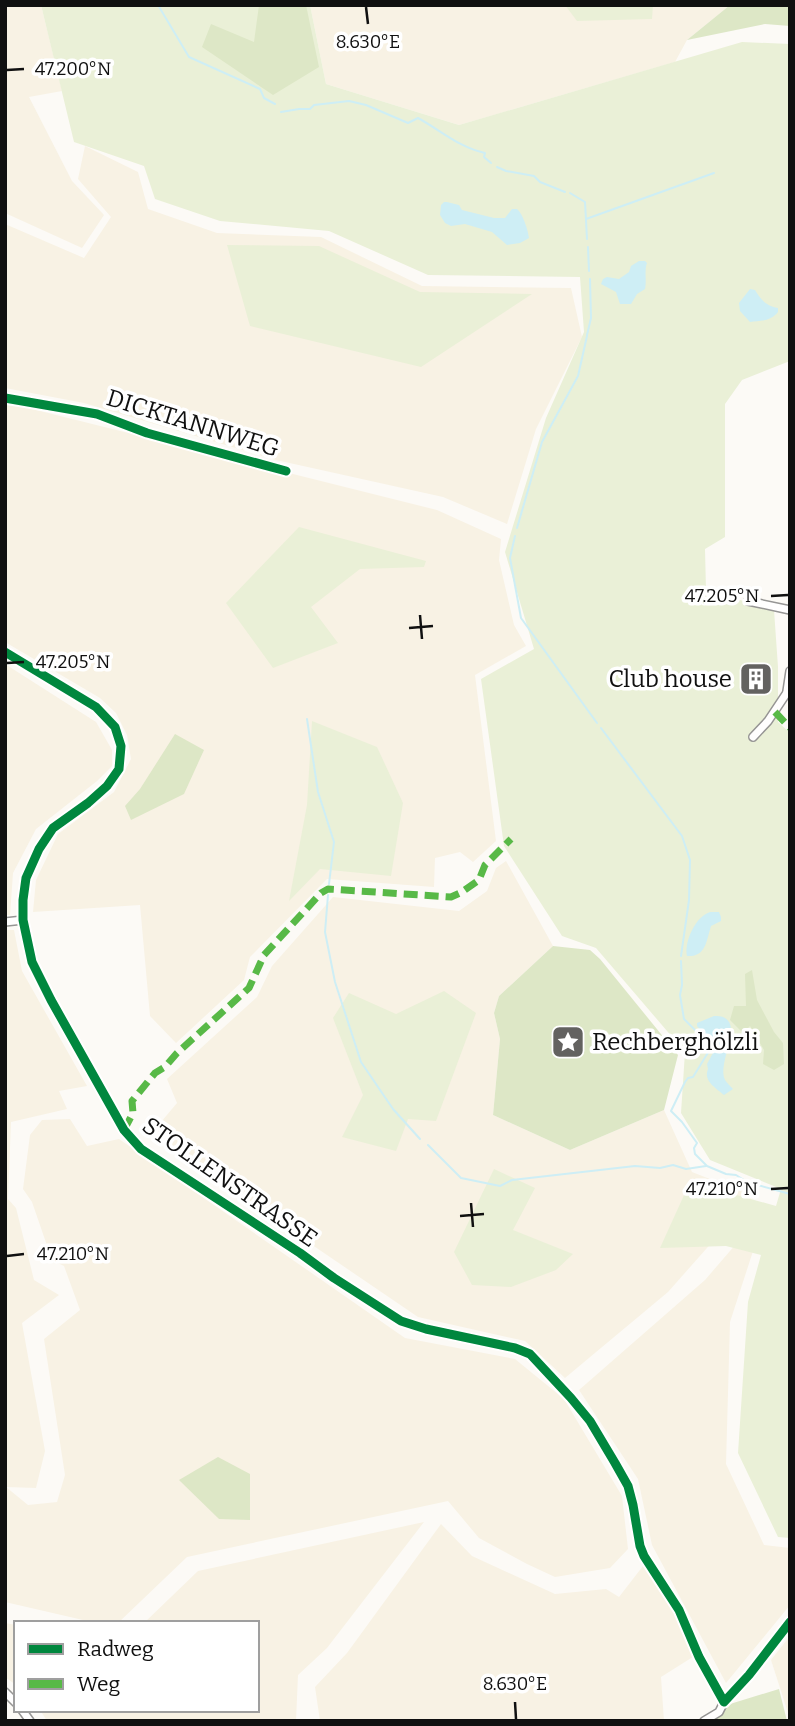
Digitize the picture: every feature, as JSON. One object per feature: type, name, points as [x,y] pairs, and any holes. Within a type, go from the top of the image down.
[{"type":"street","name":"DICKTANNWEG","points":[[5,398],[97,414],[147,433],[286,471]]},
{"type":"street","points":[[748,601],[790,610]]},
{"type":"street","name":"STOLLENSTRASSE","points":[[5,652],[96,707],[115,727],[121,746],[119,769],[107,786],[53,828],[39,849],[26,878],[23,920],[32,962],[124,1130],[141,1149],[401,1321],[516,1348],[530,1354],[590,1421],[628,1486],[644,1556],[679,1610],[699,1657],[724,1702]]},
{"type":"street","points":[[752,737],[768,721],[786,695],[790,671]]},
{"type":"street","points":[[5,922],[23,920]]},
{"type":"street","points":[[705,1721],[719,1716],[724,1702],[790,1622]]},
{"type":"shaded area","points":[[5,5],[41,5],[62,91],[29,97],[72,181],[104,215],[82,248],[5,213]]},
{"type":"shaded area","points":[[310,5],[730,5],[687,40],[675,62],[459,125],[326,84]]},
{"type":"shaded area","points":[[85,146],[138,172],[148,209],[217,233],[321,237],[422,286],[571,288],[582,337],[536,429],[507,524],[443,497],[276,460],[84,403],[5,388],[5,224],[84,258],[111,217],[78,179]]},
{"type":"shaded area","points":[[5,405],[24,407],[437,510],[501,539],[499,560],[514,625],[526,646],[475,675],[496,841],[473,862],[460,852],[435,858],[434,887],[327,879],[250,957],[244,980],[176,1043],[150,1016],[140,905],[33,912],[36,880],[58,834],[114,792],[131,759],[127,735],[116,713],[100,698],[5,642]]},
{"type":"shaded area","points":[[5,664],[96,722],[112,750],[112,766],[36,829],[13,873],[10,915],[5,915]]},
{"type":"shaded area","points":[[506,861],[553,946],[499,996],[494,1013],[500,1039],[493,1115],[570,1150],[664,1110],[692,1172],[753,1196],[668,1292],[565,1378],[525,1341],[418,1317],[164,1144],[161,1122],[177,1103],[167,1079],[257,997],[272,966],[333,897],[459,911],[487,891],[496,868]]},
{"type":"shaded area","points":[[5,930],[14,930],[22,971],[87,1086],[59,1091],[67,1109],[11,1122],[8,1199],[16,1208],[34,1280],[59,1295],[22,1323],[45,1451],[36,1488],[6,1487],[28,1505],[57,1502],[65,1475],[44,1339],[80,1310],[64,1266],[52,1260],[32,1202],[23,1189],[30,1135],[42,1120],[70,1119],[87,1146],[119,1139],[405,1338],[515,1359],[564,1399],[622,1496],[628,1549],[610,1568],[555,1577],[479,1538],[448,1501],[187,1557],[120,1621],[87,1621],[5,1602]]},
{"type":"shaded area","points":[[767,1208],[730,1322],[726,1464],[764,1545],[790,1548],[790,1605],[726,1683],[652,1545],[638,1479],[579,1390],[705,1280]]},
{"type":"shaded area","points":[[424,1522],[327,1648],[298,1675],[296,1721],[47,1721],[41,1712],[259,1712],[259,1621],[146,1621],[198,1571]]},
{"type":"shaded area","points":[[441,1524],[472,1556],[555,1594],[606,1589],[619,1597],[643,1566],[669,1603],[696,1655],[661,1677],[664,1721],[320,1721],[315,1687],[347,1653]]},
{"type":"shaded area","points":[[5,1623],[14,1625],[14,1684],[5,1677]]},
{"type":"shaded area","points":[[790,1636],[790,1719],[771,1660]]},
{"type":"green space","points":[[41,5],[310,5],[326,84],[459,125],[742,42],[790,44],[790,361],[742,380],[725,404],[725,537],[705,549],[706,590],[774,610],[778,722],[790,733],[790,1538],[778,1537],[738,1453],[748,1302],[761,1255],[726,1246],[660,1248],[690,1182],[776,1206],[781,1189],[710,1160],[681,1113],[685,1052],[596,948],[562,936],[504,846],[481,679],[534,649],[505,552],[546,418],[584,332],[580,277],[428,275],[329,231],[220,221],[155,199],[144,166],[74,142]]},
{"type":"green space","points":[[259,5],[306,5],[319,67],[273,95],[202,47],[211,24],[254,42]]},
{"type":"green space","points":[[565,5],[653,5],[652,19],[577,21]]},
{"type":"green space","points":[[730,5],[785,5],[790,7],[790,26],[765,24],[687,40]]},
{"type":"green space","points":[[227,245],[319,246],[420,292],[532,294],[421,367],[250,326]]},
{"type":"green space","points":[[299,527],[426,561],[424,567],[360,569],[311,607],[338,643],[273,668],[226,603]]},
{"type":"green space","points":[[312,721],[377,747],[403,803],[391,876],[320,869],[289,901],[307,805]]},
{"type":"green space","points":[[175,734],[204,750],[184,794],[131,820],[125,806],[140,789]]},
{"type":"green space","points":[[553,946],[590,950],[678,1055],[664,1110],[570,1150],[493,1115],[500,1039],[494,1013],[499,996]]},
{"type":"green space","points":[[752,970],[757,1000],[783,1043],[784,1064],[774,1070],[763,1064],[764,1050],[750,1026],[743,1033],[730,1020],[734,1006],[746,1006],[745,974]]},
{"type":"green space","points":[[444,991],[476,1013],[436,1121],[408,1119],[396,1151],[342,1137],[363,1095],[333,1018],[349,993],[396,1014]]},
{"type":"green space","points":[[494,1169],[535,1188],[513,1230],[573,1254],[556,1270],[511,1287],[472,1285],[454,1252]]},
{"type":"green space","points":[[218,1457],[250,1474],[250,1520],[219,1519],[179,1480]]},
{"type":"green space","points":[[779,1689],[787,1721],[710,1721],[730,1704]]},
{"type":"water","points":[[444,202],[459,205],[462,210],[494,218],[505,218],[512,209],[517,209],[525,222],[529,238],[507,245],[492,232],[465,224],[451,226],[445,223],[440,215]]},
{"type":"water","points":[[639,261],[647,263],[645,289],[637,294],[631,304],[620,304],[616,292],[601,284],[603,279],[619,279]]},
{"type":"water","points":[[750,289],[755,290],[767,304],[778,308],[778,312],[769,319],[750,322],[740,311],[739,303]]},
{"type":"water","points":[[710,912],[719,912],[721,921],[711,926],[702,951],[687,956],[687,944],[692,931],[700,919]]},
{"type":"water","points":[[714,1016],[725,1018],[730,1023],[731,1030],[723,1073],[733,1089],[724,1095],[707,1077],[707,1064],[714,1051],[697,1026],[697,1023]]},
{"type":"waterway","points":[[158,5],[189,57],[260,89],[264,98],[275,104]]},
{"type":"waterway","points":[[281,112],[349,101],[366,105],[408,123],[418,118],[459,143],[485,153],[484,157],[491,163]]},
{"type":"waterway","points":[[497,167],[534,176],[540,182],[565,192]]},
{"type":"waterway","points":[[586,219],[714,173]]},
{"type":"waterway","points":[[570,193],[585,202],[587,239]]},
{"type":"waterway","points":[[588,247],[589,271]]},
{"type":"waterway","points":[[587,335],[591,318],[590,279]]},
{"type":"waterway","points":[[517,528],[542,442],[578,376],[587,336]]},
{"type":"waterway","points":[[515,536],[510,558],[521,618],[597,723]]},
{"type":"waterway","points":[[307,719],[318,792],[334,842],[329,884]]},
{"type":"waterway","points":[[601,728],[682,836],[690,860],[689,900],[681,956]]},
{"type":"waterway","points":[[328,895],[325,932],[335,982],[361,1062],[393,1109],[420,1139]]},
{"type":"waterway","points":[[681,961],[680,995],[684,1019],[702,1037],[709,1051],[693,1077],[685,1082],[671,1111],[697,1143],[695,1154],[707,1166],[736,1175],[747,1182],[790,1194]]},
{"type":"waterway","points":[[428,1145],[461,1178],[500,1186],[512,1180],[635,1166],[660,1168],[673,1165],[686,1169],[706,1166]]},
{"type":"marked path","points":[[775,712],[790,728]]},
{"type":"marked path","points":[[124,1130],[133,1113],[132,1101],[155,1073],[165,1067],[249,988],[264,955],[321,893],[328,889],[451,897],[479,880],[485,865],[511,839]]},
{"type":"cycle path","points":[[5,398],[97,414],[147,433],[286,471]]},
{"type":"cycle path","points":[[5,652],[96,707],[115,727],[121,746],[119,769],[107,786],[53,828],[39,849],[26,878],[23,920],[32,962],[124,1130],[141,1149],[401,1321],[530,1354],[590,1421],[628,1486],[644,1556],[679,1610],[699,1657],[724,1702],[749,1675],[790,1622]]},
{"type":"place","name":"Club house","points":[[756,679]]},
{"type":"place","name":"Rechberghölzli","points":[[568,1042]]}]
